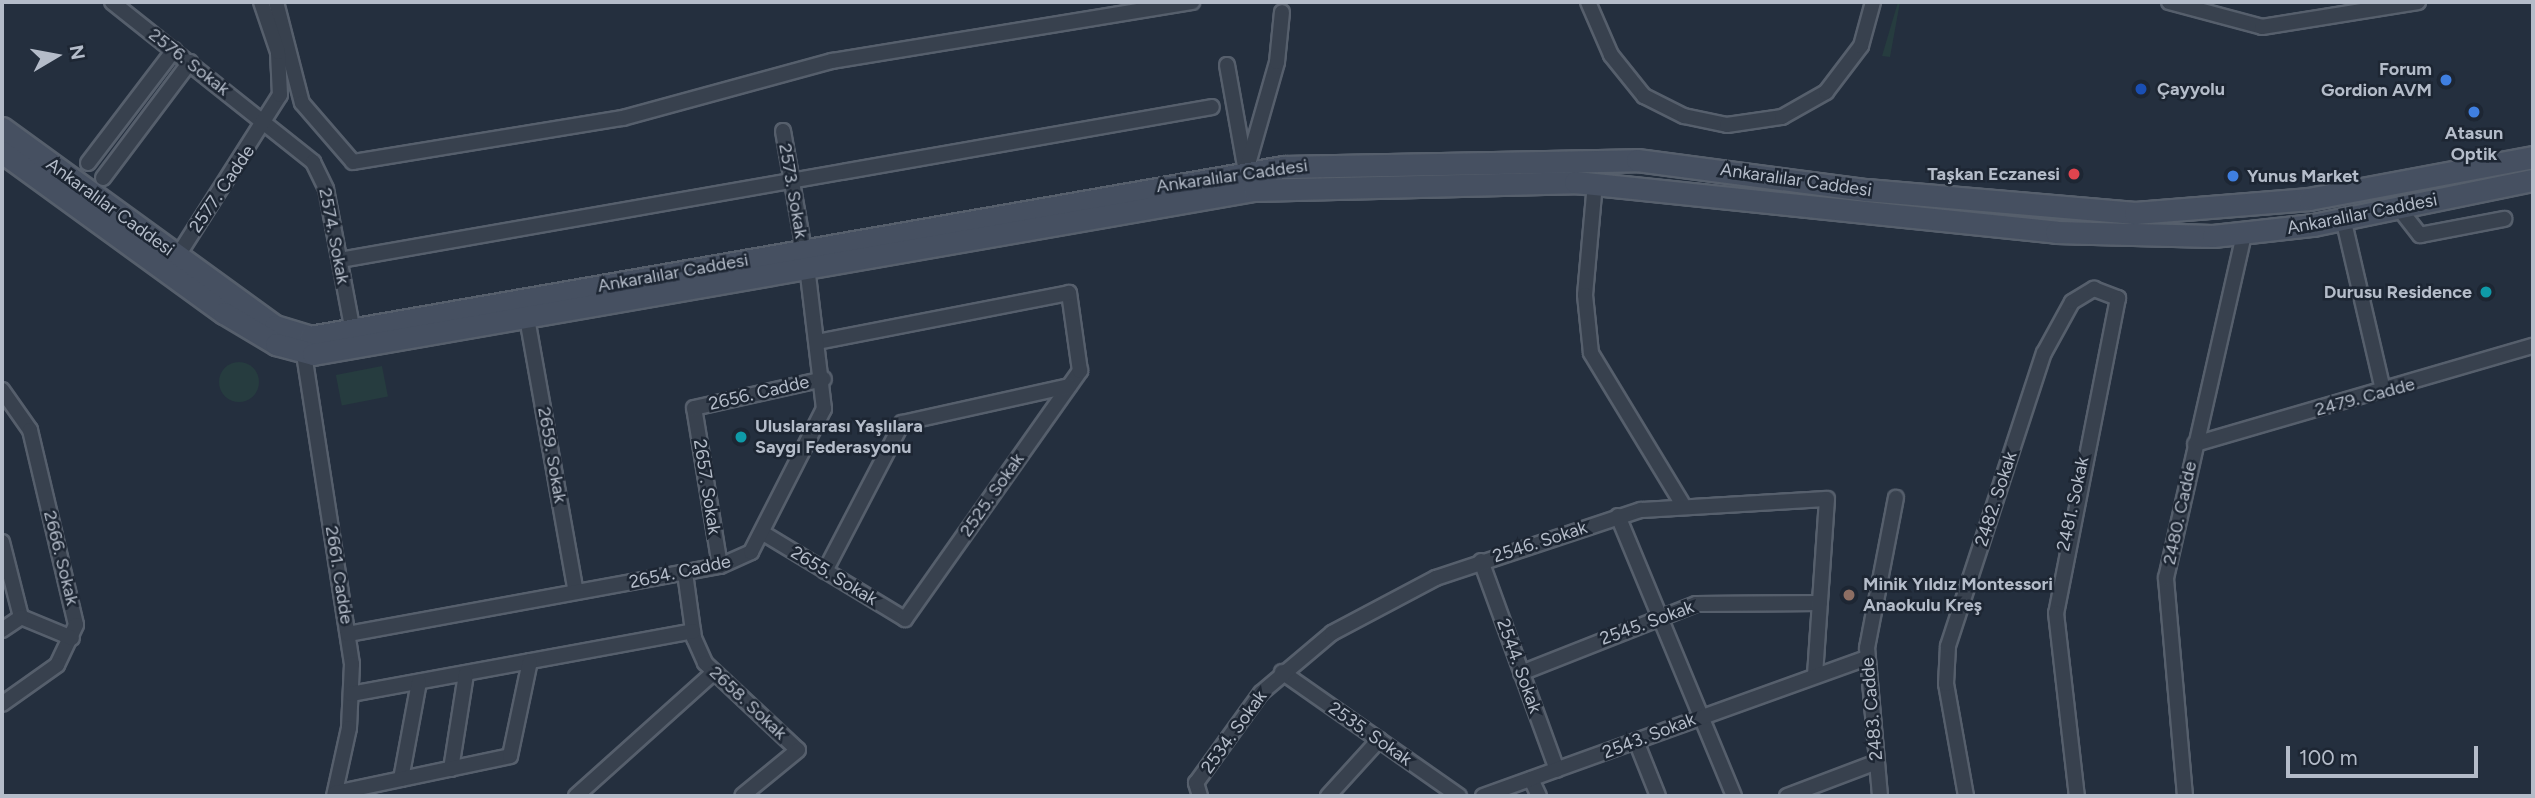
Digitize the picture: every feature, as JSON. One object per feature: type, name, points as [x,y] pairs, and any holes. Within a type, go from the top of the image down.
[{"type":"main road","name":"Ankaralılar Caddesi","points":[[2,128],[177,257],[303,345],[353,332],[1239,191],[1595,183],[2032,230],[2244,235],[2533,180]]},
{"type":"main road","name":"Ankaralılar Caddesi","points":[[2,152],[225,313],[303,345],[527,318],[805,258],[1245,171],[1598,159],[2033,207],[2135,213],[2248,207],[2533,157]]},
{"type":"main road","points":[[1595,183],[1598,159]]},
{"type":"main road","points":[[2032,230],[2033,207]]},
{"type":"main road","points":[[2244,235],[2248,207]]},
{"type":"street","name":"2576. Sokak","points":[[112,2],[267,122]]},
{"type":"street","name":"2577. Cadde","points":[[177,257],[267,122],[280,95],[281,67],[261,2]]},
{"type":"street","points":[[276,2],[302,103],[353,162],[623,118],[832,61],[1192,2]]},
{"type":"street","points":[[1588,2],[1611,55],[1644,96],[1685,116],[1727,125],[1782,117],[1826,92],[1861,46],[1873,2]]},
{"type":"street","points":[[2169,2],[2210,9],[2252,27],[2294,25],[2418,2]]},
{"type":"street","points":[[1245,171],[1277,62],[1282,12]]},
{"type":"street","points":[[88,163],[174,50]]},
{"type":"street","points":[[103,178],[190,62]]},
{"type":"street","points":[[1227,65],[1245,171]]},
{"type":"street","points":[[340,260],[1212,107]]},
{"type":"street","name":"2574. Sokak","points":[[267,122],[320,172],[353,332]]},
{"type":"street","name":"2573. Sokak","points":[[783,131],[805,258]]},
{"type":"street","points":[[1595,183],[1585,295],[1591,353],[1682,503]]},
{"type":"street","points":[[2398,207],[2420,235],[2504,219]]},
{"type":"street","points":[[2343,218],[2383,390]]},
{"type":"street","name":"2480. Cadde","points":[[2185,796],[2166,578],[2244,235]]},
{"type":"street","name":"2654. Cadde","points":[[348,634],[720,566],[751,552],[822,416],[824,379],[805,258]]},
{"type":"street","name":"2482. Sokak","points":[[1966,796],[1946,684],[1951,637],[2051,338],[2085,290],[2118,298]]},
{"type":"street","name":"2525. Sokak","points":[[818,342],[1069,293],[1080,371],[905,619]]},
{"type":"street","name":"2481. Sokak","points":[[2077,796],[2058,663],[2057,589],[2118,298]]},
{"type":"street","name":"2659. Sokak","points":[[527,318],[576,592]]},
{"type":"street","name":"2661. Cadde","points":[[303,345],[348,634],[351,694],[334,794]]},
{"type":"street","name":"2479. Cadde","points":[[2195,444],[2533,346]]},
{"type":"street","name":"2656. Cadde","points":[[694,408],[824,379]]},
{"type":"street","points":[[825,571],[902,423],[1069,386]]},
{"type":"street","name":"2666. Sokak","points":[[2,390],[30,430],[74,609],[72,638]]},
{"type":"street","name":"2657. Sokak","points":[[694,408],[720,566]]},
{"type":"street","name":"2483. Cadde","points":[[1880,796],[1867,658],[1896,498]]},
{"type":"street","name":"2546. Sokak","points":[[1282,671],[1379,605],[1481,561],[1618,516],[1682,503],[1827,499],[1820,603]]},
{"type":"street","points":[[1618,516],[1734,796]]},
{"type":"street","name":"2655. Sokak","points":[[763,533],[905,619]]},
{"type":"street","points":[[2,542],[22,617]]},
{"type":"street","name":"2544. Sokak","points":[[1481,561],[1556,770]]},
{"type":"street","name":"2658. Sokak","points":[[684,573],[693,631],[713,673],[798,750],[742,796]]},
{"type":"street","name":"2545. Sokak","points":[[1521,673],[1659,615],[1721,599],[1820,603]]},
{"type":"street","points":[[1815,674],[1820,603]]},
{"type":"street","points":[[2,704],[52,670],[72,638],[22,617]]},
{"type":"street","points":[[2,630],[22,617]]},
{"type":"street","points":[[351,694],[693,631]]},
{"type":"street","name":"2543. Sokak","points":[[1483,796],[1815,674],[1867,658]]},
{"type":"street","points":[[334,794],[510,756],[530,661]]},
{"type":"street","name":"2535. Sokak","points":[[1282,671],[1459,796]]},
{"type":"street","name":"2534. Sokak","points":[[1200,796],[1196,783],[1282,671]]},
{"type":"street","points":[[576,796],[713,673]]},
{"type":"street","points":[[451,769],[467,674]]},
{"type":"street","points":[[401,779],[419,682]]},
{"type":"street","points":[[1328,796],[1379,740]]},
{"type":"street","points":[[1636,741],[1658,796]]},
{"type":"street","points":[[1787,796],[1877,762]]},
{"type":"street","points":[[1531,779],[1539,796]]},
{"type":"green space","points":[[1898,2],[1890,57],[1882,56]]},
{"type":"green space","points":[[239,362],[253,368],[259,382],[253,396],[239,402],[225,396],[219,382],[225,368]]},
{"type":"green space","points":[[382,366],[388,396],[342,405],[336,375]]},
{"type":"place","name":"Forum Gordion AVM","points":[[2446,80]]},
{"type":"place","name":"Çayyolu","points":[[2141,89]]},
{"type":"place","name":"Atasun Optik","points":[[2474,112]]},
{"type":"place","name":"Taşkan Eczanesi","points":[[2074,174]]},
{"type":"place","name":"Yunus Market","points":[[2233,176]]},
{"type":"place","name":"Durusu Residence","points":[[2486,292]]},
{"type":"place","name":"Uluslararası Yaşlılara Saygı Federasyonu","points":[[741,437]]},
{"type":"place","name":"Minik Yıldız Montessori Anaokulu Kreş","points":[[1849,595]]}]
